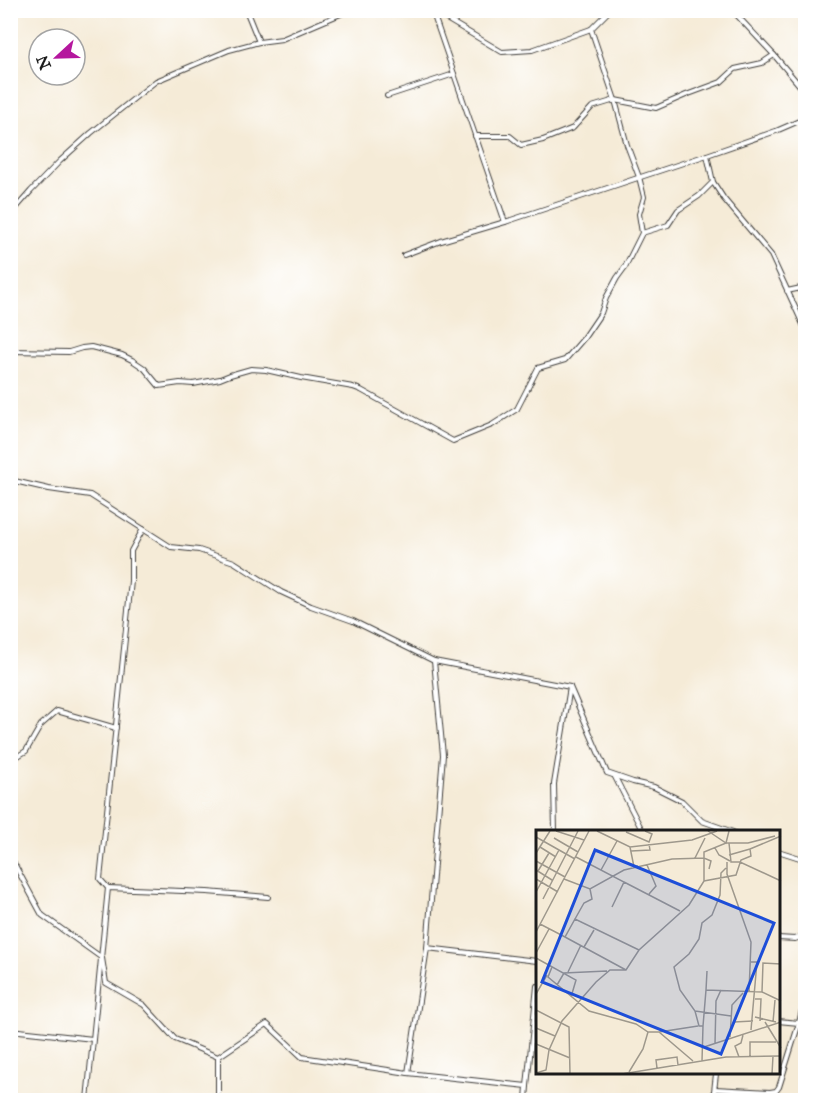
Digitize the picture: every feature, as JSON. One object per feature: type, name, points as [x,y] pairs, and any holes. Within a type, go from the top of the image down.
[{"type":"street","points":[[246,10],[260,42]]},
{"type":"street","points":[[10,215],[60,161],[156,81],[214,56],[260,42],[282,39],[350,10]]},
{"type":"street","points":[[432,10],[502,52],[532,50],[591,29],[610,10]]},
{"type":"street","points":[[432,10],[505,222]]},
{"type":"street","points":[[732,10],[806,93]]},
{"type":"street","points":[[10,351],[69,352],[91,347],[132,360],[144,368],[159,386],[220,380],[251,369],[353,387],[453,441],[492,425],[517,409],[538,368],[565,360],[584,338],[601,314],[616,278],[625,267],[642,233],[639,214],[644,197],[639,177],[591,29]]},
{"type":"street","points":[[475,136],[510,136],[521,145],[543,140],[573,128],[592,107],[615,100],[656,108],[686,94],[721,82],[735,69],[762,63],[774,55]]},
{"type":"street","points":[[387,96],[454,74]]},
{"type":"street","points":[[404,255],[706,155],[806,118]]},
{"type":"street","points":[[706,155],[713,182],[724,199],[771,255],[806,331]]},
{"type":"street","points":[[642,233],[668,225],[678,210],[699,196],[713,182]]},
{"type":"street","points":[[787,291],[806,287]]},
{"type":"street","points":[[10,480],[90,495],[171,547],[198,550],[234,562],[281,592],[353,621],[434,661],[570,687]]},
{"type":"street","points":[[143,529],[131,551],[131,581],[100,879],[108,888],[268,897]]},
{"type":"street","points":[[408,1073],[426,948],[443,755],[434,661]]},
{"type":"street","points":[[570,687],[607,773],[654,787],[682,801],[702,821],[727,830]]},
{"type":"street","points":[[555,830],[554,784],[570,687]]},
{"type":"street","points":[[10,762],[26,751],[41,725],[57,711],[116,728]]},
{"type":"street","points":[[615,776],[642,830]]},
{"type":"street","points":[[780,852],[806,860]]},
{"type":"street","points":[[10,856],[42,915],[102,958],[106,983],[144,1005],[175,1039],[218,1057]]},
{"type":"street","points":[[87,1101],[108,888]]},
{"type":"street","points":[[780,938],[795,939],[806,935]]},
{"type":"street","points":[[426,948],[536,961]]},
{"type":"street","points":[[715,1089],[776,1091],[799,1023],[806,993]]},
{"type":"street","points":[[526,1101],[536,996]]},
{"type":"street","points":[[780,1021],[799,1023]]},
{"type":"street","points":[[218,1057],[267,1024],[302,1058],[527,1086]]},
{"type":"street","points":[[10,1030],[93,1039]]},
{"type":"street","points":[[218,1057],[218,1101]]},
{"type":"street","points":[[716,1075],[713,1098],[756,1101]]}]
